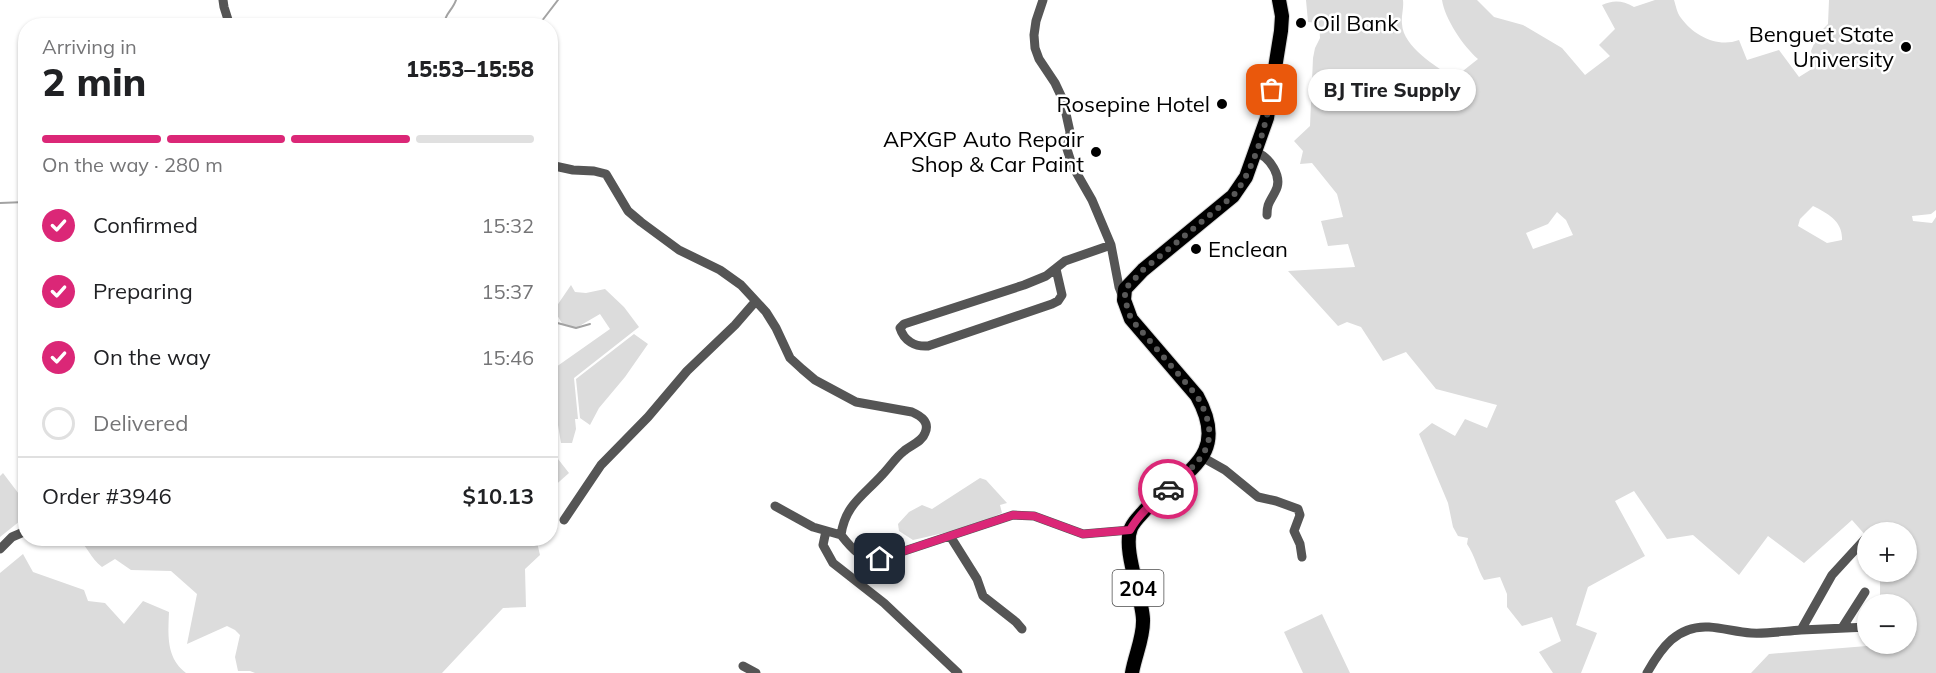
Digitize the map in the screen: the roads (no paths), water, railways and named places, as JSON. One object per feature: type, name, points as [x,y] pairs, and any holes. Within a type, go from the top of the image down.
[{"type":"highway","points":[[1130,530],[1151,504],[1202,457],[1209,438],[1205,409],[1184,380],[1131,319],[1125,300],[1125,289],[1143,270],[1233,196],[1246,177],[1267,118],[1282,16],[1279,0]]},
{"type":"highway","name":"204","points":[[1130,530],[1131,559],[1143,618],[1132,673]]},
{"type":"street","points":[[223,0],[227,18]]},
{"type":"street","points":[[1043,0],[1036,21],[1035,48],[1063,100],[1070,132],[1067,149],[1072,165],[1092,200],[1111,245],[1119,286],[1125,300]]},
{"type":"street","points":[[1255,152],[1267,159],[1273,166],[1276,176],[1275,192],[1270,198],[1267,215]]},
{"type":"street","points":[[558,167],[606,174],[628,211],[679,250],[731,277],[766,312],[790,358],[815,380],[856,402],[912,412],[926,423],[927,431],[923,437],[897,457],[881,477],[855,501],[847,512],[841,535]]},
{"type":"street","points":[[1056,269],[1062,295],[1052,304],[928,346],[910,342],[900,331],[902,326],[911,321],[1024,285],[1046,276],[1065,261],[1111,245]]},
{"type":"street","points":[[564,520],[601,465],[648,417],[687,371],[735,325],[754,302]]},
{"type":"street","points":[[1202,457],[1225,470],[1258,497],[1276,501],[1299,511],[1300,515],[1294,531],[1300,544],[1302,557]]},
{"type":"street","points":[[775,506],[801,521],[841,535],[860,556],[871,560],[1013,515],[1034,516],[1083,534],[1130,530]]},
{"type":"street","points":[[826,531],[823,545],[833,563],[884,603],[958,673]]},
{"type":"street","points":[[0,549],[18,534]]},
{"type":"street","points":[[950,536],[977,579],[983,596],[1022,629]]},
{"type":"street","points":[[1801,630],[1832,575],[1857,548]]},
{"type":"street","points":[[1842,628],[1865,592]]},
{"type":"street","points":[[1647,673],[1667,642],[1683,631],[1697,627],[1752,633],[1857,627]]},
{"type":"street","points":[[743,666],[756,673]]},
{"type":"waterway","points":[[446,18],[456,0]]},
{"type":"waterway","points":[[544,18],[558,0]]},
{"type":"waterway","points":[[0,203],[18,202]]},
{"type":"waterway","points":[[558,323],[576,328],[590,324]]},
{"type":"place","name":"Oil Bank","points":[[1301,23]]},
{"type":"place","name":"Benguet State University","points":[[1906,47]]},
{"type":"place","name":"BJ Tire Supply","points":[[1272,90]]},
{"type":"place","name":"Rosepine Hotel","points":[[1222,104]]},
{"type":"place","name":"APXGP Auto Repair Shop & Car Paint","points":[[1096,152]]},
{"type":"place","name":"Enclean","points":[[1196,249]]}]
